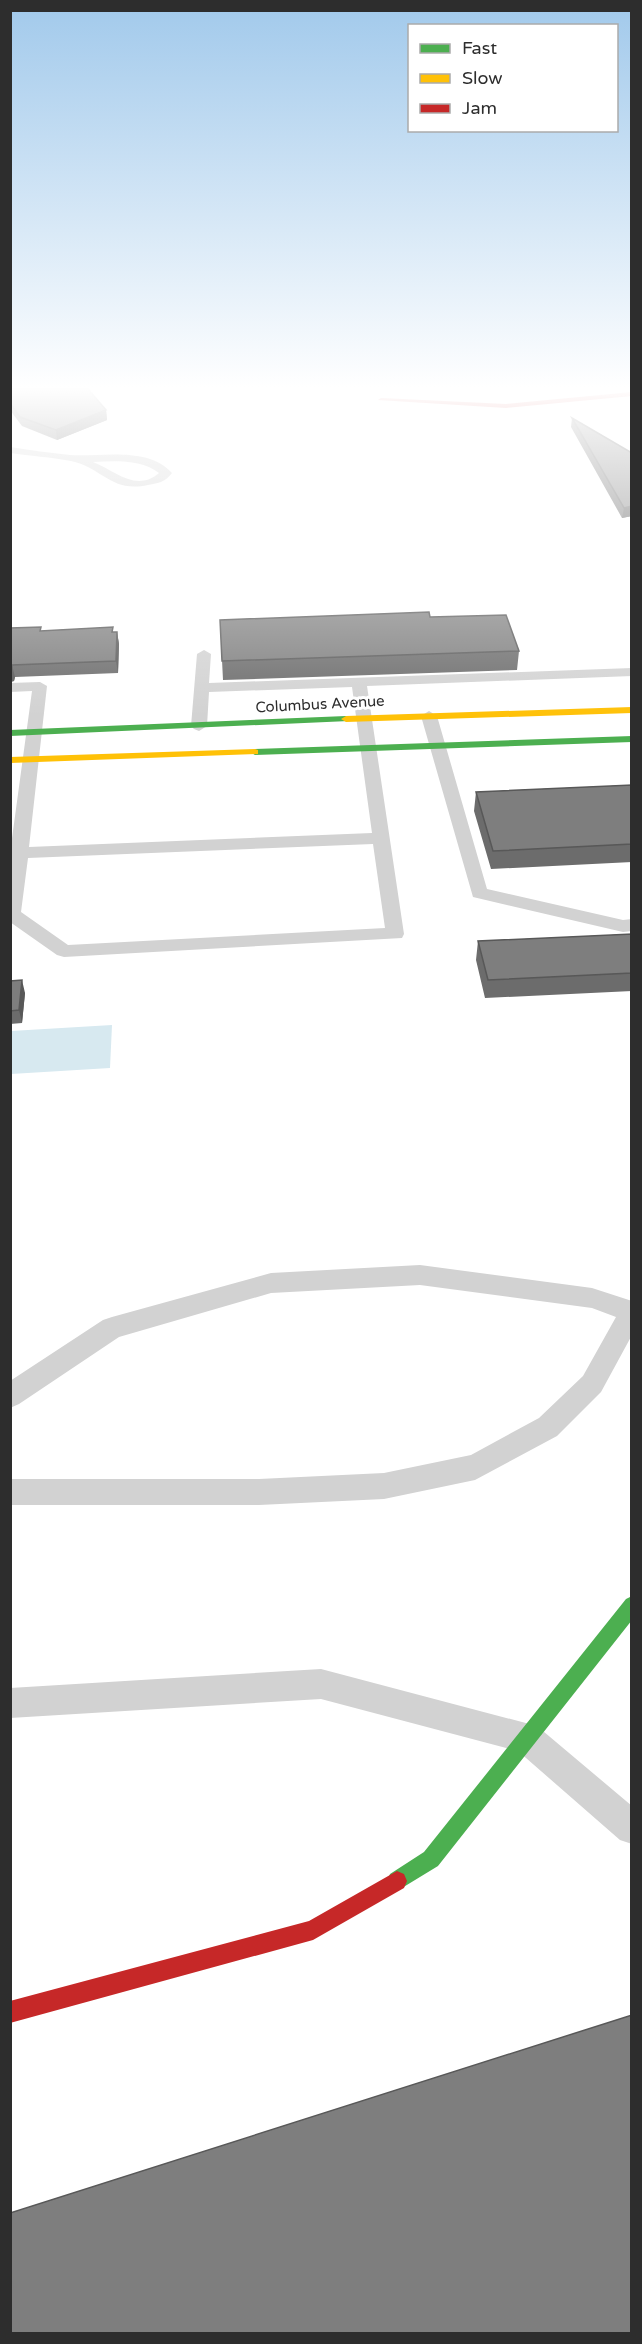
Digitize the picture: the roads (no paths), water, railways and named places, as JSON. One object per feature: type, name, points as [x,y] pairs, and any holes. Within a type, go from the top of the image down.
[{"type":"street","name":"Columbus Avenue","points":[[10,733],[364,718],[632,710]]},
{"type":"street","points":[[10,760],[632,739]]},
{"type":"street","points":[[10,2012],[313,1930],[365,1902],[430,1859],[632,1605]]},
{"type":"lane","points":[[199,726],[204,654]]},
{"type":"lane","points":[[202,688],[632,672]]},
{"type":"lane","points":[[10,688],[40,686],[12,914],[64,951],[395,934],[359,682]]},
{"type":"lane","points":[[429,716],[479,893],[623,926],[632,925]]},
{"type":"lane","points":[[19,853],[383,838]]},
{"type":"lane","points":[[10,1396],[112,1328],[271,1283],[420,1275],[592,1298],[631,1312],[592,1384],[548,1427],[475,1467],[384,1486],[259,1492],[10,1492]]},
{"type":"lane","points":[[10,1703],[321,1684],[526,1737],[632,1828]]}]
